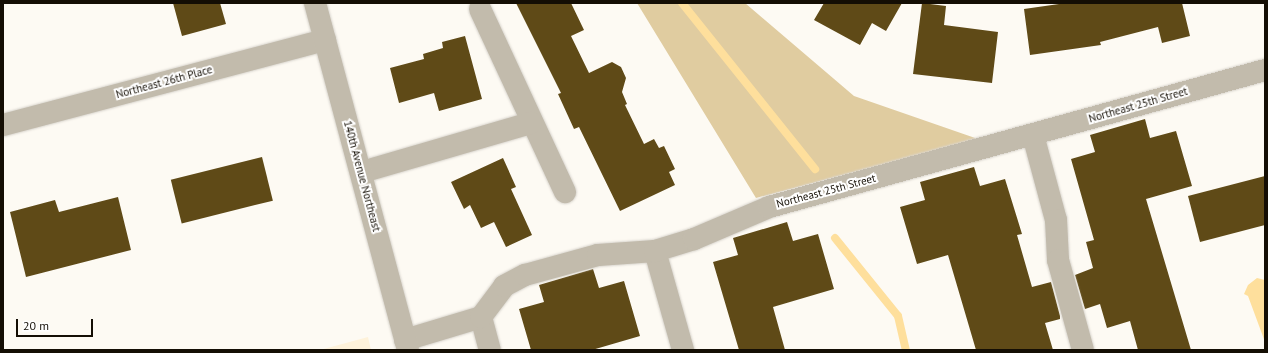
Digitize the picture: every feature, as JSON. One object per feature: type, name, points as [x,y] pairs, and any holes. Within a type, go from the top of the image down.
[{"type":"street","name":"140th Avenue Northeast","points":[[315,3],[362,172],[407,345]]},
{"type":"street","points":[[480,9],[565,192]]},
{"type":"street","name":"Northeast 26th Place","points":[[3,125],[325,40]]},
{"type":"street","name":"Northeast 25th Street","points":[[480,317],[504,286],[525,275],[598,255],[655,251],[694,239],[769,207],[1265,70]]},
{"type":"street","points":[[362,172],[532,123]]},
{"type":"street","points":[[1032,135],[1056,220],[1058,260],[1083,350]]},
{"type":"street","points":[[655,251],[683,350]]},
{"type":"street","points":[[407,345],[480,317],[490,350]]},
{"type":"shaded area","points":[[637,3],[745,3],[854,96],[978,139],[756,198]]},
{"type":"shaded area","points":[[1257,278],[1265,280],[1265,342],[1248,296],[1244,294],[1248,285]]},
{"type":"shaded area","points":[[368,337],[371,350],[320,350]]},
{"type":"building","points":[[173,3],[220,3],[226,24],[182,36]]},
{"type":"building","points":[[516,3],[571,3],[584,30],[571,36],[589,73],[612,62],[621,67],[626,78],[622,92],[627,104],[625,105],[644,144],[654,139],[659,148],[664,146],[675,169],[669,172],[675,185],[620,211],[579,127],[574,129],[558,94],[561,93]]},
{"type":"building","points":[[824,3],[902,3],[886,31],[872,23],[860,45],[814,20]]},
{"type":"building","points":[[922,3],[946,6],[944,25],[998,32],[992,83],[913,74]]},
{"type":"building","points":[[1066,3],[1182,3],[1190,36],[1162,43],[1158,27],[1100,42],[1101,45],[1030,55],[1024,9]]},
{"type":"building","points":[[465,36],[482,99],[439,111],[434,93],[399,103],[390,68],[424,59],[423,54],[443,48],[442,42]]},
{"type":"building","points":[[1145,119],[1150,138],[1176,131],[1192,186],[1146,199],[1191,350],[1138,350],[1130,321],[1107,328],[1100,304],[1085,309],[1075,275],[1093,268],[1086,242],[1094,240],[1071,159],[1095,152],[1090,135]]},
{"type":"building","points":[[262,157],[273,201],[182,223],[171,180]]},
{"type":"building","points":[[503,158],[516,187],[511,189],[532,235],[506,247],[494,222],[481,228],[470,205],[464,209],[451,182]]},
{"type":"building","points":[[974,167],[980,186],[1005,179],[1022,234],[1017,235],[1032,287],[1051,282],[1060,316],[1060,319],[1045,323],[1053,350],[976,350],[948,255],[917,264],[900,207],[925,200],[920,182]]},
{"type":"building","points":[[1265,176],[1265,225],[1200,242],[1188,196]]},
{"type":"building","points":[[118,197],[131,250],[26,277],[10,212],[55,200],[59,212]]},
{"type":"building","points":[[787,222],[793,241],[818,234],[834,289],[773,307],[785,350],[739,350],[713,262],[738,255],[733,238]]},
{"type":"building","points":[[593,269],[599,288],[624,281],[640,336],[592,350],[531,350],[519,309],[544,302],[539,285]]},
{"type":"waterway","points":[[682,3],[815,169]]},
{"type":"waterway","points":[[835,238],[898,316],[906,350]]}]
